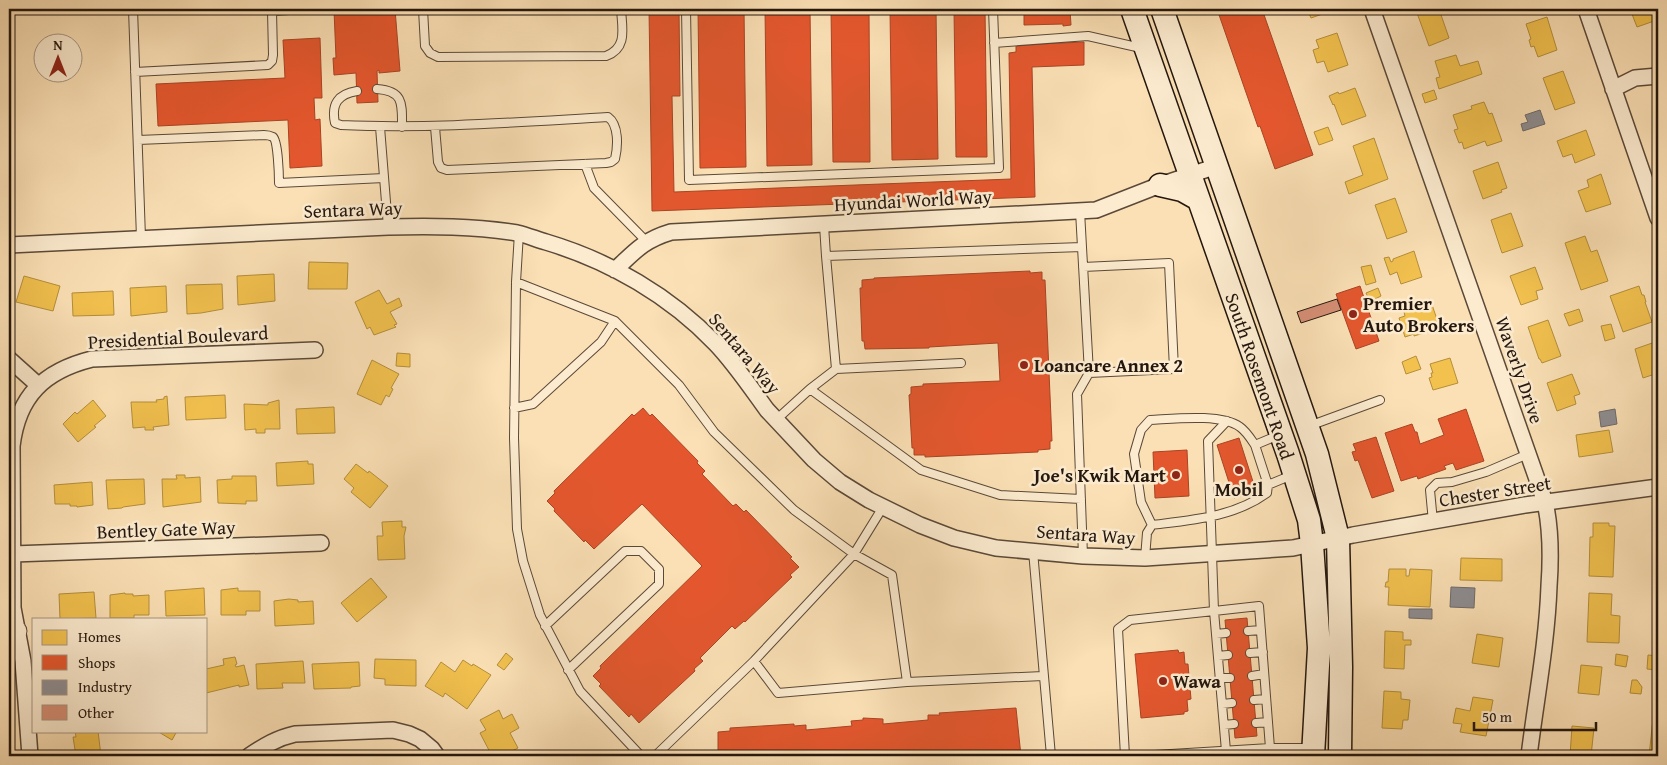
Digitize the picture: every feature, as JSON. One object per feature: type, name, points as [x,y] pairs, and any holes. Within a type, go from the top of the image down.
[{"type":"main road","name":"South Rosemont Road","points":[[1132,9],[1281,434],[1309,520],[1319,648],[1313,752]]},
{"type":"main road","name":"South Rosemont Road","points":[[1162,9],[1308,426],[1338,538],[1341,667],[1340,756]]},
{"type":"main road","points":[[1160,184],[1182,190],[1198,199]]},
{"type":"street","name":"Waverly Drive","points":[[1372,9],[1549,518],[1550,560],[1545,652],[1529,756]]},
{"type":"street","points":[[1586,9],[1658,218]]},
{"type":"street","points":[[1613,89],[1635,78],[1658,76]]},
{"type":"street","name":"Hyundai World Way","points":[[615,270],[647,242],[671,232],[1096,210],[1160,184],[1217,166]]},
{"type":"street","name":"Sentara Way","points":[[9,244],[388,227],[445,226],[519,234],[561,246],[615,270],[661,297],[699,327],[718,346],[767,410],[777,419],[792,439],[820,466],[840,482],[883,507],[920,525],[954,538],[996,548],[1083,556],[1145,558],[1293,548],[1338,538]]},
{"type":"street","name":"Presidential Boulevard","points":[[30,756],[23,661],[13,631],[12,446],[14,431],[21,410],[38,385],[54,373],[72,364],[92,359],[315,350]]},
{"type":"street","points":[[9,359],[38,385]]},
{"type":"street","name":"Chester Street","points":[[1338,538],[1545,502],[1658,487]]},
{"type":"street","name":"Bentley Gate Way","points":[[13,554],[321,543]]},
{"type":"street","points":[[249,756],[265,745],[295,734],[393,730],[420,739],[437,756]]},
{"type":"lane","points":[[133,9],[142,238]]},
{"type":"lane","points":[[135,72],[268,65],[272,61],[273,55],[272,11],[291,9]]},
{"type":"lane","points":[[423,9],[425,46],[430,54],[438,57],[448,57],[606,56],[614,53],[620,47],[622,41],[621,9]]},
{"type":"lane","points":[[686,9],[689,180],[999,168],[993,9]]},
{"type":"lane","points":[[994,43],[1088,36],[1146,49]]},
{"type":"lane","points":[[377,89],[391,90],[398,95],[402,106],[402,127]]},
{"type":"lane","points":[[357,91],[347,93],[337,101],[333,116],[335,123],[380,127],[435,127],[608,117],[613,120],[615,125],[615,159],[612,162],[586,164],[447,170],[441,168],[438,162],[435,127]]},
{"type":"lane","points":[[380,127],[388,227]]},
{"type":"lane","points":[[138,140],[272,136],[275,139],[279,183],[384,178]]},
{"type":"lane","points":[[586,164],[594,188],[647,242]]},
{"type":"lane","points":[[1080,211],[1089,373],[1076,394],[1083,556]]},
{"type":"lane","points":[[824,225],[836,369]]},
{"type":"lane","points":[[519,234],[516,282],[514,408],[518,529],[523,561],[540,615],[580,691],[641,756]]},
{"type":"lane","points":[[826,256],[1082,247]]},
{"type":"lane","points":[[1083,267],[1169,263],[1174,370],[1089,373]]},
{"type":"lane","points":[[516,282],[615,320],[680,385],[714,432],[794,510],[854,554],[892,575],[907,682]]},
{"type":"lane","points":[[514,408],[533,404],[601,342],[615,320]]},
{"type":"lane","points":[[777,419],[810,389],[836,369],[961,363]]},
{"type":"lane","points":[[810,389],[921,470],[1000,495],[1081,500]]},
{"type":"lane","points":[[1308,426],[1380,400]]},
{"type":"lane","points":[[1145,558],[1147,533],[1152,525],[1230,512],[1256,501],[1267,493],[1268,484],[1255,444],[1240,427],[1227,421],[1201,418],[1150,420],[1140,430],[1134,454],[1140,502],[1152,525]]},
{"type":"lane","points":[[1226,750],[1214,611],[1208,441],[1227,421]]},
{"type":"lane","points":[[1255,444],[1281,434]]},
{"type":"lane","points":[[1433,522],[1430,490],[1437,483],[1452,482],[1486,472],[1528,454]]},
{"type":"lane","points":[[1268,484],[1294,475]]},
{"type":"lane","points":[[655,756],[754,660],[854,554],[883,507]]},
{"type":"lane","points":[[546,626],[625,552],[641,551],[659,569],[659,584],[568,670]]},
{"type":"lane","points":[[1032,551],[1051,756]]},
{"type":"lane","points":[[1125,756],[1118,630],[1130,620],[1259,606],[1270,748],[1269,756]]},
{"type":"lane","points":[[1248,631],[1261,630]]},
{"type":"lane","points":[[1216,634],[1226,633]]},
{"type":"lane","points":[[1250,653],[1262,652]]},
{"type":"lane","points":[[1218,656],[1228,655]]},
{"type":"lane","points":[[754,660],[778,693],[907,682],[1043,676]]},
{"type":"lane","points":[[1252,676],[1264,674]]},
{"type":"lane","points":[[1220,678],[1230,678]]},
{"type":"lane","points":[[1254,700],[1266,699]]},
{"type":"lane","points":[[1222,704],[1232,703]]},
{"type":"lane","points":[[1256,723],[1268,722]]},
{"type":"lane","points":[[1224,725],[1234,724]]},
{"type":"lane","points":[[1138,756],[1270,748],[1313,752]]},
{"type":"building: Homes","points":[[1307,9],[1330,9],[1331,11],[1311,18]]},
{"type":"building: Homes","points":[[1430,9],[1439,9],[1449,38],[1429,46],[1417,13]]},
{"type":"building: Homes","points":[[1630,9],[1653,9],[1657,20],[1637,27]]},
{"type":"building: Homes","points":[[1547,17],[1557,50],[1538,57],[1534,46],[1531,47],[1529,40],[1531,39],[1526,24]]},
{"type":"building: Homes","points":[[1337,33],[1348,65],[1328,72],[1324,61],[1317,63],[1313,50],[1319,48],[1316,40]]},
{"type":"building: Homes","points":[[1456,55],[1460,66],[1478,61],[1482,74],[1439,89],[1436,78],[1440,77],[1435,61]]},
{"type":"building: Homes","points":[[1563,71],[1575,103],[1555,110],[1543,78]]},
{"type":"building: Homes","points":[[1355,88],[1366,116],[1342,125],[1329,96]]},
{"type":"building: Homes","points":[[1434,90],[1437,99],[1425,103],[1422,94]]},
{"type":"building: Homes","points":[[1484,102],[1489,114],[1492,113],[1502,141],[1487,146],[1485,141],[1464,149],[1462,142],[1459,143],[1454,130],[1458,129],[1453,115],[1472,109],[1471,106]]},
{"type":"building: Homes","points":[[1328,127],[1333,140],[1319,145],[1314,132]]},
{"type":"building: Homes","points":[[1586,130],[1595,155],[1575,163],[1572,154],[1563,157],[1557,141]]},
{"type":"building: Homes","points":[[1374,138],[1388,179],[1349,194],[1345,182],[1363,175],[1353,146]]},
{"type":"building: Homes","points":[[1498,162],[1507,188],[1501,190],[1502,192],[1483,199],[1473,171]]},
{"type":"building: Homes","points":[[1601,174],[1611,204],[1586,212],[1578,191],[1589,187],[1587,180]]},
{"type":"building: Homes","points":[[1395,198],[1407,232],[1387,239],[1375,205]]},
{"type":"building: Homes","points":[[1511,213],[1523,246],[1502,253],[1491,220]]},
{"type":"building: Homes","points":[[1585,236],[1591,252],[1597,250],[1608,281],[1581,290],[1565,243]]},
{"type":"building: Homes","points":[[1414,251],[1422,277],[1401,284],[1397,272],[1390,275],[1384,258],[1389,257],[1391,262],[1393,259]]},
{"type":"building: Homes","points":[[309,262],[348,263],[347,289],[308,289]]},
{"type":"building: Homes","points":[[1371,265],[1376,282],[1366,285],[1361,267]]},
{"type":"building: Homes","points":[[1535,267],[1543,289],[1536,291],[1538,299],[1521,305],[1510,276]]},
{"type":"building: Homes","points":[[274,274],[275,301],[238,305],[237,276]]},
{"type":"building: Homes","points":[[24,276],[60,286],[53,311],[16,302]]},
{"type":"building: Homes","points":[[222,284],[223,309],[187,314],[186,285]]},
{"type":"building: Homes","points":[[166,286],[167,312],[131,316],[130,288]]},
{"type":"building: Homes","points":[[1639,286],[1642,295],[1644,295],[1652,322],[1623,332],[1610,296]]},
{"type":"building: Homes","points":[[1378,288],[1381,296],[1375,299],[1376,303],[1371,304],[1366,293]]},
{"type":"building: Homes","points":[[379,290],[387,304],[399,298],[402,306],[390,312],[397,324],[394,325],[396,327],[374,335],[370,327],[367,329],[355,302]]},
{"type":"building: Homes","points":[[113,291],[114,315],[73,316],[72,293]]},
{"type":"building: Homes","points":[[1430,299],[1440,328],[1405,337],[1399,318],[1405,316],[1403,308]]},
{"type":"building: Homes","points":[[1579,309],[1583,321],[1569,326],[1564,314]]},
{"type":"building: Homes","points":[[1548,320],[1561,356],[1542,363],[1528,327]]},
{"type":"building: Homes","points":[[1611,324],[1615,338],[1605,341],[1601,326]]},
{"type":"building: Homes","points":[[1658,341],[1658,373],[1643,378],[1635,349]]},
{"type":"building: Homes","points":[[397,353],[410,354],[410,367],[396,366]]},
{"type":"building: Homes","points":[[1416,356],[1421,369],[1406,374],[1402,362]]},
{"type":"building: Homes","points":[[1450,358],[1458,383],[1433,390],[1429,378],[1432,377],[1431,373],[1433,373],[1430,364]]},
{"type":"building: Homes","points":[[372,360],[399,374],[391,388],[393,389],[389,397],[386,395],[381,405],[357,394]]},
{"type":"building: Homes","points":[[1572,374],[1580,394],[1574,396],[1576,404],[1557,411],[1547,383]]},
{"type":"building: Homes","points":[[225,395],[226,418],[186,420],[185,397]]},
{"type":"building: Homes","points":[[167,396],[169,425],[153,427],[154,430],[145,430],[145,427],[133,428],[131,402],[157,402],[156,400],[164,399]]},
{"type":"building: Homes","points":[[93,400],[106,416],[78,442],[63,424],[75,412],[77,414]]},
{"type":"building: Homes","points":[[279,400],[280,429],[265,429],[265,433],[256,433],[256,429],[245,430],[244,404],[268,405],[268,403]]},
{"type":"building: Homes","points":[[334,407],[335,433],[297,434],[296,409]]},
{"type":"building: Homes","points":[[1609,430],[1613,452],[1579,457],[1576,435]]},
{"type":"building: Homes","points":[[308,461],[308,464],[313,464],[314,484],[277,486],[276,463]]},
{"type":"building: Homes","points":[[356,464],[368,473],[369,471],[388,486],[370,508],[351,492],[354,488],[344,479]]},
{"type":"building: Homes","points":[[176,475],[185,475],[185,478],[200,477],[201,502],[163,507],[162,479],[177,479]]},
{"type":"building: Homes","points":[[232,476],[256,476],[257,501],[246,501],[246,504],[218,503],[217,480],[232,479]]},
{"type":"building: Homes","points":[[144,479],[145,504],[108,509],[106,480]]},
{"type":"building: Homes","points":[[92,482],[93,505],[77,507],[70,506],[70,504],[55,504],[54,485]]},
{"type":"building: Homes","points":[[402,521],[402,527],[406,527],[404,536],[405,559],[378,560],[377,536],[383,536],[382,522]]},
{"type":"building: Homes","points":[[1593,523],[1609,523],[1609,526],[1615,526],[1613,577],[1589,576],[1590,537],[1593,537]]},
{"type":"building: Homes","points":[[1461,558],[1502,559],[1502,581],[1460,580]]},
{"type":"building: Homes","points":[[1389,569],[1406,569],[1406,576],[1409,576],[1410,569],[1432,570],[1430,607],[1388,605],[1389,587],[1385,587],[1386,582],[1388,582]]},
{"type":"building: Homes","points":[[371,578],[387,597],[357,622],[341,603]]},
{"type":"building: Homes","points":[[204,588],[205,615],[166,616],[165,591]]},
{"type":"building: Homes","points":[[238,588],[238,591],[260,591],[260,611],[246,611],[246,615],[221,615],[221,590]]},
{"type":"building: Homes","points":[[94,592],[96,618],[60,618],[59,594]]},
{"type":"building: Homes","points":[[1589,593],[1612,594],[1611,615],[1620,616],[1619,643],[1587,642]]},
{"type":"building: Homes","points":[[133,594],[133,596],[149,595],[149,615],[134,615],[134,618],[110,618],[110,595]]},
{"type":"building: Homes","points":[[298,600],[298,602],[313,601],[314,624],[275,626],[274,601]]},
{"type":"building: Homes","points":[[1385,631],[1403,632],[1403,640],[1411,640],[1411,645],[1405,645],[1404,669],[1384,668]]},
{"type":"building: Homes","points":[[1477,634],[1503,638],[1499,667],[1472,663]]},
{"type":"building: Homes","points":[[506,653],[513,659],[504,670],[497,665]]},
{"type":"building: Homes","points":[[1616,654],[1628,656],[1626,667],[1615,665]]},
{"type":"building: Homes","points":[[1648,655],[1658,656],[1658,695],[1654,695],[1657,670],[1647,669]]},
{"type":"building: Homes","points":[[235,657],[236,667],[244,665],[249,685],[239,687],[239,685],[208,693],[208,669],[224,665],[223,659]]},
{"type":"building: Homes","points":[[375,659],[416,660],[416,686],[385,685],[385,679],[374,678]]},
{"type":"building: Homes","points":[[463,660],[491,675],[467,709],[445,693],[443,697],[425,686],[441,662],[455,672]]},
{"type":"building: Homes","points":[[303,661],[305,683],[282,683],[283,688],[257,689],[256,664]]},
{"type":"building: Homes","points":[[359,662],[360,686],[314,689],[312,664]]},
{"type":"building: Homes","points":[[1581,665],[1602,667],[1599,695],[1578,693]]},
{"type":"building: Homes","points":[[1632,680],[1637,680],[1642,687],[1641,694],[1630,693]]},
{"type":"building: Homes","points":[[1384,691],[1401,692],[1401,699],[1410,700],[1408,720],[1403,720],[1402,729],[1382,728]]},
{"type":"building: Homes","points":[[1473,697],[1493,700],[1486,736],[1460,732],[1462,724],[1453,723],[1456,708],[1470,711]]},
{"type":"building: Homes","points":[[499,710],[503,719],[512,714],[519,728],[510,733],[518,748],[502,756],[492,756],[480,733],[486,730],[480,720]]},
{"type":"building: Homes","points":[[1653,719],[1658,719],[1658,756],[1649,756]]},
{"type":"building: Homes","points":[[1572,726],[1594,728],[1591,756],[1570,756]]},
{"type":"building: Homes","points":[[75,732],[98,732],[101,756],[76,756],[73,737],[76,737]]},
{"type":"building: Homes","points":[[159,732],[176,732],[172,740]]},
{"type":"building: Homes","points":[[1380,751],[1398,752],[1398,756],[1380,756]]},
{"type":"building: Shops","points":[[321,9],[395,9],[400,71],[379,73],[379,70],[377,71],[378,102],[357,103],[356,73],[334,75],[333,58],[336,58],[334,10],[322,11]]},
{"type":"building: Shops","points":[[649,9],[679,9],[680,96],[672,96],[674,192],[1011,179],[1009,53],[1016,52],[1016,45],[1084,42],[1084,65],[1032,67],[1035,197],[652,211]]},
{"type":"building: Shops","points":[[698,9],[744,9],[746,167],[700,168]]},
{"type":"building: Shops","points":[[765,9],[810,9],[812,165],[767,166]]},
{"type":"building: Shops","points":[[831,9],[869,9],[870,162],[833,162]]},
{"type":"building: Shops","points":[[890,9],[936,9],[938,159],[892,160]]},
{"type":"building: Shops","points":[[954,9],[985,9],[987,157],[956,157]]},
{"type":"building: Shops","points":[[1024,9],[1070,9],[1071,25],[1024,25]]},
{"type":"building: Shops","points":[[1217,9],[1262,9],[1313,155],[1275,169],[1260,126],[1258,127]]},
{"type":"building: Shops","points":[[320,38],[322,98],[314,98],[315,120],[320,119],[322,166],[290,168],[288,120],[158,126],[156,84],[285,78],[283,40]]},
{"type":"building: Shops","name":"Loancare Annex 2","points":[[1030,271],[1030,273],[1042,272],[1042,280],[1045,280],[1052,441],[1050,441],[1050,449],[1038,450],[1038,452],[925,457],[925,455],[914,455],[909,395],[911,394],[911,387],[923,386],[923,384],[1000,381],[998,343],[929,348],[865,349],[864,341],[862,341],[860,288],[862,288],[862,280]]},
{"type":"building: Shops","points":[[1360,286],[1379,341],[1356,349],[1336,294]]},
{"type":"building: Shops","points":[[643,408],[650,416],[652,414],[698,461],[697,463],[705,471],[702,474],[733,506],[736,504],[744,512],[746,510],[792,557],[790,558],[799,567],[790,575],[792,577],[745,622],[735,629],[732,626],[700,658],[703,661],[694,669],[695,671],[639,723],[631,714],[629,717],[599,686],[601,684],[593,676],[601,668],[600,666],[702,566],[642,504],[594,549],[585,540],[584,542],[554,511],[555,509],[547,501],[555,493],[554,491],[632,414],[634,416]]},
{"type":"building: Shops","points":[[1466,409],[1484,461],[1456,470],[1453,463],[1444,466],[1446,469],[1418,479],[1417,476],[1401,481],[1385,433],[1412,424],[1415,432],[1417,432],[1420,444],[1444,435],[1438,419]]},
{"type":"building: Shops","points":[[1376,437],[1394,491],[1372,498],[1358,460],[1355,461],[1352,452],[1356,451],[1353,444]]},
{"type":"building: Shops","points":[[1239,438],[1256,491],[1234,498],[1217,445]]},
{"type":"building: Shops","points":[[1187,450],[1189,496],[1155,498],[1153,452]]},
{"type":"building: Shops","name":"Wawa","points":[[1247,618],[1257,736],[1235,738],[1225,620]]},
{"type":"building: Shops","name":"Wawa","points":[[1178,650],[1179,653],[1184,652],[1185,664],[1188,664],[1191,699],[1187,700],[1188,711],[1184,712],[1184,714],[1141,718],[1135,654]]},
{"type":"building: Shops","points":[[1016,708],[1021,756],[720,756],[718,751],[718,732],[730,731],[730,728],[794,724],[794,726],[806,725],[806,730],[852,726],[851,721],[863,720],[863,718],[883,719],[883,724],[928,720],[928,715],[940,715],[939,713]]},
{"type":"building: Industry","points":[[1540,110],[1545,124],[1523,131],[1521,124],[1528,122],[1525,115]]},
{"type":"building: Industry","points":[[1615,409],[1617,424],[1601,427],[1599,412]]},
{"type":"building: Industry","points":[[1451,587],[1475,588],[1474,608],[1450,607]]},
{"type":"building: Industry","points":[[1409,609],[1432,609],[1432,619],[1409,618]]},
{"type":"building: Other","points":[[1337,299],[1341,310],[1301,323],[1297,312]]},
{"type":"place","name":"Premier Auto Brokers","points":[[1353,314]]},
{"type":"place","name":"Loancare Annex 2","points":[[1024,365]]},
{"type":"place","name":"Mobil","points":[[1239,470]]},
{"type":"place","name":"Joe's Kwik Mart","points":[[1176,475]]},
{"type":"place","name":"Wawa","points":[[1163,681]]}]
